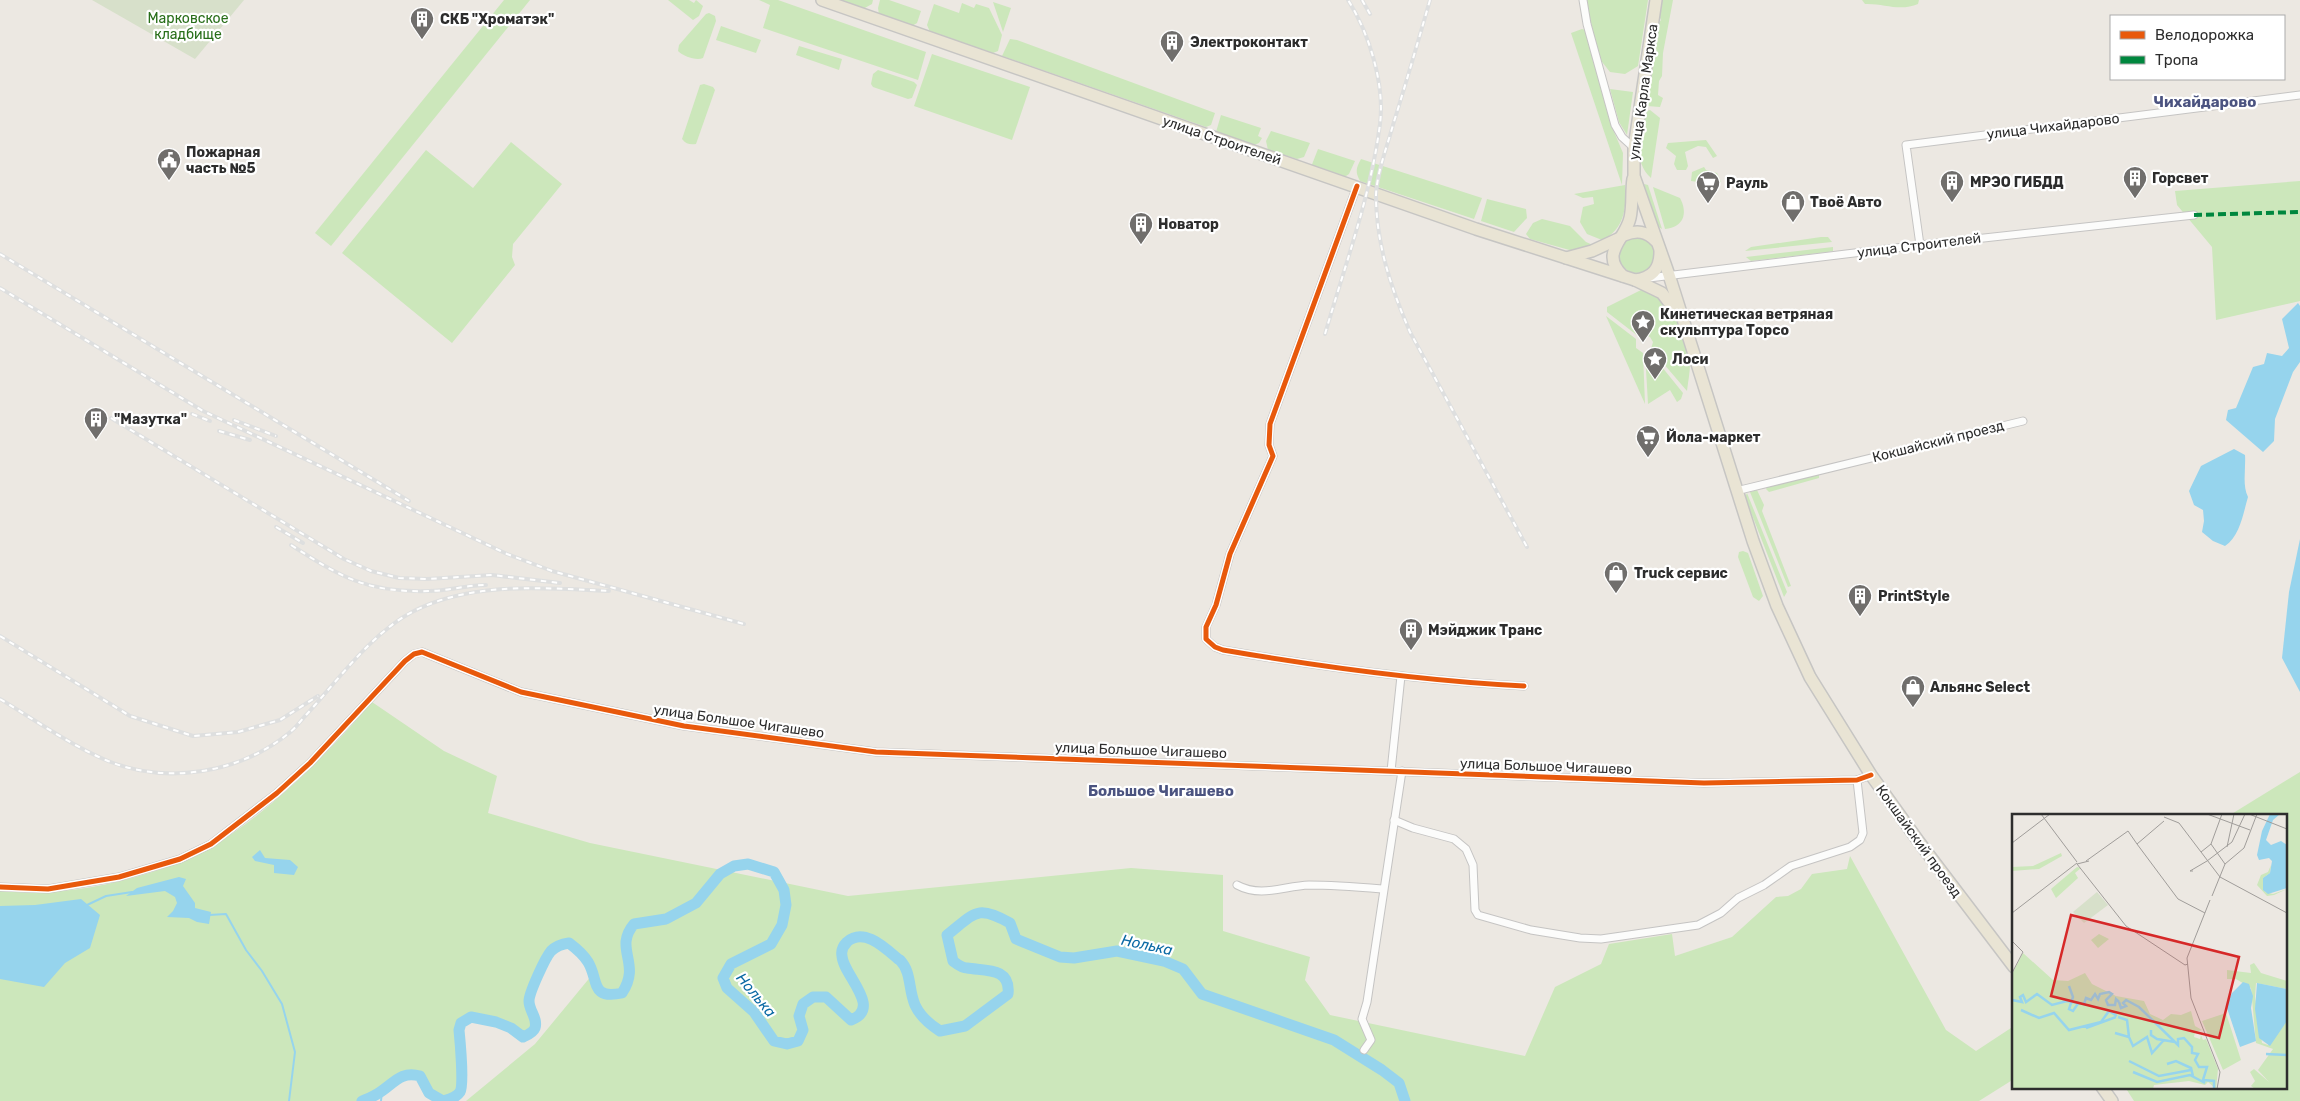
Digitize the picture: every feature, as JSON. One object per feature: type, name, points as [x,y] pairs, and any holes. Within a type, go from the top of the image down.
[{"type":"main road","name":"улица Строителей","points":[[822,0],[1565,258],[1623,276]]},
{"type":"main road","name":"улица Карла Маркса","points":[[1656,0],[1634,148],[1634,176],[1670,275]]},
{"type":"main road","points":[[1634,176],[1630,219],[1622,236],[1615,245],[1613,259],[1618,272],[1623,276],[1639,279],[1662,293],[1685,324]]},
{"type":"main road","points":[[1565,258],[1592,251],[1622,236],[1638,231],[1645,233],[1658,245],[1658,266],[1655,271],[1639,279]]},
{"type":"main road","name":"Кокшайский проезд","points":[[1670,275],[1736,490],[1777,606],[1806,668],[1871,775],[1919,842],[2012,964]]},
{"type":"main road","points":[[2103,1088],[2112,1101]]},
{"type":"street","points":[[1583,0],[1589,32],[1615,125],[1622,137],[1634,148]]},
{"type":"street","name":"улица Чихайдарово","points":[[1920,244],[1906,145],[2300,95]]},
{"type":"street","points":[[1357,186],[1270,424],[1269,445],[1272,456],[1236,539],[1205,634],[1210,644],[1223,650],[1401,676],[1524,686]]},
{"type":"street","name":"улица Строителей","points":[[1639,279],[1920,244],[2194,216]]},
{"type":"street","name":"Кокшайский проезд","points":[[1736,490],[2023,421]]},
{"type":"street","name":"улица Большое Чигашево","points":[[0,887],[48,889],[110,879],[180,859],[211,844],[277,793],[310,763],[405,661],[414,654],[422,652],[521,692],[684,726],[876,752],[1704,783],[1858,780],[1871,775]]},
{"type":"street","points":[[1391,771],[1401,676]]},
{"type":"street","points":[[1364,1050],[1371,1040],[1362,1019],[1367,1002],[1382,889],[1402,771]]},
{"type":"street","points":[[1394,820],[1420,830],[1454,839],[1466,849],[1473,865],[1475,910],[1478,915],[1531,930],[1580,938],[1601,939],[1698,925],[1722,913],[1738,898],[1764,885],[1791,866],[1850,846],[1860,840],[1863,833],[1858,780]]},
{"type":"street","points":[[1237,885],[1246,890],[1272,892],[1306,885],[1382,889]]},
{"type":"green space","name":"Марковское кладбище","points":[[92,0],[244,0],[195,59]]},
{"type":"green space","points":[[504,0],[530,0],[331,246],[315,233]]},
{"type":"green space","points":[[668,0],[689,0],[694,3],[696,0],[703,6],[699,16],[693,20]]},
{"type":"green space","points":[[759,0],[778,0],[926,52],[918,80],[763,28],[770,5]]},
{"type":"green space","points":[[837,0],[873,0],[872,4],[863,9]]},
{"type":"green space","points":[[880,0],[889,0],[921,11],[917,23],[912,26],[879,15]]},
{"type":"green space","points":[[1586,0],[1648,0],[1638,66],[1625,74],[1610,72],[1599,58]]},
{"type":"green space","points":[[1660,0],[1673,0],[1663,53],[1662,76],[1659,81],[1658,95],[1663,98],[1660,107],[1647,106],[1646,98],[1656,27],[1661,20],[1658,13]]},
{"type":"green space","points":[[1862,0],[1919,0],[1918,4],[1898,7],[1865,4]]},
{"type":"green space","points":[[993,2],[1011,8],[1003,32]]},
{"type":"green space","points":[[962,3],[974,8],[976,4],[989,8],[1002,35],[998,51],[993,53],[930,32],[927,25],[934,4],[959,13]]},
{"type":"green space","points":[[709,13],[715,16],[716,21],[703,58],[693,58],[680,53],[678,51],[679,45],[706,14]]},
{"type":"green space","points":[[721,26],[761,40],[756,53],[716,40]]},
{"type":"green space","points":[[1582,29],[1585,30],[1612,127],[1623,153],[1622,185],[1571,33]]},
{"type":"green space","points":[[1010,39],[1215,113],[1211,125],[1206,127],[1002,56]]},
{"type":"green space","points":[[799,46],[842,59],[839,70],[796,55]]},
{"type":"green space","points":[[932,54],[1030,87],[1012,140],[914,106]]},
{"type":"green space","points":[[878,70],[914,82],[917,85],[912,98],[908,99],[873,87],[871,84],[873,74]]},
{"type":"green space","points":[[704,84],[713,87],[715,90],[696,144],[688,144],[682,139],[700,85]]},
{"type":"green space","points":[[1610,89],[1633,92],[1627,135],[1619,122]]},
{"type":"green space","points":[[1650,110],[1660,118],[1651,178],[1642,164],[1639,147],[1643,112]]},
{"type":"green space","points":[[1221,115],[1261,128],[1258,136],[1262,138],[1259,143],[1254,145],[1216,132]]},
{"type":"green space","points":[[1271,131],[1310,143],[1304,157],[1297,159],[1268,150],[1266,141]]},
{"type":"green space","points":[[1706,140],[1717,156],[1713,158],[1706,147],[1698,146],[1685,152],[1688,166],[1686,170],[1677,170],[1674,164],[1676,156],[1666,148],[1668,143]]},
{"type":"green space","points":[[511,142],[562,184],[513,244],[512,257],[515,265],[452,343],[342,253],[426,150],[473,188]]},
{"type":"green space","points":[[1318,149],[1355,161],[1349,174],[1343,178],[1311,167]]},
{"type":"green space","points":[[1361,159],[1482,198],[1474,219],[1360,181],[1357,170]]},
{"type":"green space","points":[[1704,167],[1706,170],[1717,173],[1721,182],[1704,187],[1698,182],[1691,181],[1692,172]]},
{"type":"green space","points":[[2300,181],[2300,301],[2216,320],[2212,247],[2177,205],[2175,191]]},
{"type":"green space","points":[[1644,184],[1648,185],[1662,229],[1657,226]]},
{"type":"green space","points":[[1625,185],[1624,210],[1615,230],[1602,240],[1587,234],[1580,222],[1583,207],[1594,204],[1593,197],[1583,198],[1574,194]]},
{"type":"green space","points":[[1653,187],[1680,198],[1684,209],[1683,218],[1671,228],[1665,229]]},
{"type":"green space","points":[[1487,199],[1526,209],[1527,218],[1514,232],[1481,221]]},
{"type":"green space","points":[[1542,219],[1570,226],[1586,242],[1593,245],[1573,251],[1530,239],[1526,234],[1533,223]]},
{"type":"green space","points":[[1637,237],[1644,238],[1650,242],[1654,248],[1654,262],[1650,268],[1644,272],[1637,273],[1630,272],[1624,268],[1620,262],[1619,255],[1620,248],[1624,242],[1630,238]]},
{"type":"green space","points":[[1828,237],[1832,242],[1745,251],[1751,247]]},
{"type":"green space","points":[[1833,247],[1833,251],[1828,252],[1751,261],[1746,257]]},
{"type":"green space","points":[[1641,290],[1652,293],[1661,299],[1676,318],[1685,342],[1690,364],[1687,391],[1651,349],[1653,342],[1650,337],[1642,334],[1638,336],[1607,312],[1607,307]]},
{"type":"green space","points":[[1606,316],[1636,339],[1636,348],[1643,353],[1645,404]]},
{"type":"green space","points":[[1649,351],[1683,393],[1681,399],[1677,402],[1670,390],[1648,404],[1645,352]]},
{"type":"green space","points":[[1819,474],[1819,478],[1769,492],[1766,489],[1768,486]]},
{"type":"green space","points":[[1757,490],[1764,505],[1762,511],[1791,586],[1788,587],[1750,492]]},
{"type":"green space","points":[[1747,493],[1787,592],[1784,597],[1745,497]]},
{"type":"green space","points":[[1739,552],[1748,553],[1763,596],[1759,601],[1753,597],[1738,557]]},
{"type":"green space","points":[[372,702],[444,751],[497,776],[488,813],[590,843],[848,896],[1131,868],[1223,875],[1223,931],[1310,957],[1305,980],[1330,1015],[1525,1056],[1555,987],[1601,964],[1609,944],[1672,934],[1675,956],[1732,937],[1776,897],[1788,896],[1801,889],[1812,874],[1847,869],[1850,856],[1946,1030],[1976,1051],[2012,1027],[2012,1080],[1979,1101],[466,1101],[535,1044],[592,975],[584,957],[569,943],[551,951],[534,984],[529,1001],[536,1024],[531,1033],[523,1037],[511,1028],[496,1022],[471,1017],[461,1023],[459,1030],[463,1083],[459,1094],[443,1101],[429,1093],[420,1076],[409,1075],[400,1078],[361,1101],[0,1101],[0,891],[38,892],[94,887],[149,873],[197,855],[235,832],[277,799],[298,781]]},
{"type":"green space","points":[[2300,772],[2300,1101],[2134,1101],[2126,1088],[2288,1088],[2288,814],[2232,814]]},
{"type":"water","points":[[2298,303],[2300,306],[2300,362],[2293,372],[2275,419],[2274,441],[2263,452],[2226,420],[2228,410],[2236,408],[2253,367],[2264,364],[2267,353],[2282,356],[2289,348],[2282,319]]},
{"type":"water","points":[[2234,449],[2245,455],[2245,482],[2248,497],[2238,531],[2225,546],[2213,541],[2202,532],[2203,510],[2194,505],[2189,491],[2201,466]]},
{"type":"water","points":[[2300,539],[2300,692],[2282,658],[2289,592]]},
{"type":"water","points":[[260,850],[265,858],[290,860],[298,867],[294,875],[274,873],[274,865],[255,861],[252,857]]},
{"type":"water","points":[[179,877],[186,879],[183,886],[195,903],[195,908],[211,912],[209,924],[197,922],[189,918],[167,917],[177,903],[175,897],[165,891],[126,896],[137,888]]},
{"type":"water","points":[[81,899],[100,915],[90,948],[65,963],[44,987],[0,979],[0,906],[35,905]]},
{"type":"waterway","name":"Нолька","points":[[443,1101],[456,1096],[461,1088],[459,1030],[461,1023],[471,1017],[496,1022],[511,1028],[523,1037],[531,1033],[536,1024],[529,1001],[534,984],[551,951],[566,943],[575,947],[586,959],[600,991],[605,994],[622,993],[629,973],[626,941],[628,933],[634,924],[666,919],[696,903],[720,874],[734,866],[748,864],[774,872],[784,890],[786,905],[782,925],[771,944],[731,964],[723,978],[727,988],[754,1012],[774,1041],[787,1044],[798,1041],[803,1030],[799,1016],[803,1004],[813,997],[826,997],[851,1020],[860,1015],[863,1008],[862,999],[844,964],[842,956],[844,945],[847,942],[854,938],[867,938],[881,945],[898,959]]},
{"type":"waterway","points":[[87,905],[106,896],[132,892]]},
{"type":"waterway","name":"Нолька","points":[[900,960],[906,970],[913,999],[919,1013],[940,1031],[965,1026],[1008,994],[1008,985],[1001,975],[989,970],[963,967],[953,961],[947,935],[964,921],[977,914],[983,913],[999,917],[1010,923],[1016,939],[1060,957],[1074,958],[1117,951],[1164,961],[1183,969],[1202,994],[1334,1040],[1399,1083],[1405,1101]]},
{"type":"waterway","points":[[209,915],[226,914],[246,950],[262,971],[282,1004],[295,1052],[289,1101]]},
{"type":"waterway","name":"Нолька","points":[[362,1101],[383,1090],[397,1079],[407,1075],[420,1076],[429,1093],[443,1101]]},
{"type":"waterway","name":"Нолька","points":[[381,1101],[382,1091]]},
{"type":"railway","points":[[1325,334],[1364,203],[1380,124],[1380,92],[1374,59],[1363,28],[1348,0]]},
{"type":"railway","points":[[1362,0],[1370,14]]},
{"type":"railway","points":[[1430,0],[1378,177],[1377,213],[1382,248],[1391,282],[1410,332],[1527,547]]},
{"type":"railway","points":[[0,254],[409,501]]},
{"type":"railway","points":[[0,288],[203,411],[507,554],[552,571],[744,624]]},
{"type":"railway","points":[[192,414],[210,421]]},
{"type":"railway","points":[[111,418],[344,559],[371,571],[399,578],[427,579],[492,575],[560,583]]},
{"type":"railway","points":[[234,420],[276,436]]},
{"type":"railway","points":[[219,431],[250,440]]},
{"type":"railway","points":[[276,527],[303,543]]},
{"type":"railway","points":[[291,545],[340,574],[371,586],[407,591],[429,591],[486,585]]},
{"type":"railway","points":[[0,699],[66,740],[108,761],[154,772],[202,771],[226,766],[248,758],[270,747],[289,733],[369,645],[397,621],[412,612],[435,602],[459,595],[484,591],[534,588],[609,591]]},
{"type":"railway","points":[[0,636],[130,716],[193,736],[238,732],[280,720],[318,696]]},
{"type":"marked path","points":[[2194,215],[2300,212]]},
{"type":"cycle path","points":[[1357,186],[1270,424],[1269,445],[1273,456],[1230,554],[1216,605],[1206,627],[1206,639],[1215,647],[1223,650],[1298,662],[1410,677],[1524,686]]},
{"type":"cycle path","points":[[0,887],[48,889],[119,877],[180,859],[211,844],[277,793],[310,763],[405,661],[414,654],[422,652],[521,692],[684,726],[876,752],[1704,783],[1857,780],[1871,775]]},
{"type":"place","name":"СКБ \"Хроматэк\"","points":[[422,40]]},
{"type":"place","name":"Электроконтакт","points":[[1172,63]]},
{"type":"place","name":"Пожарная часть №5","points":[[169,181]]},
{"type":"place","name":"Горсвет","points":[[2135,199]]},
{"type":"place","name":"МРЭО ГИБДД","points":[[1952,203]]},
{"type":"place","name":"Рауль","points":[[1708,204]]},
{"type":"place","name":"Твоё Авто","points":[[1793,223]]},
{"type":"place","name":"Новатор","points":[[1141,245]]},
{"type":"place","name":"Кинетическая ветряная скульптура Торсо","points":[[1643,343]]},
{"type":"place","name":"Лоси","points":[[1655,380]]},
{"type":"place","name":"\"Мазутка\"","points":[[96,440]]},
{"type":"place","name":"Йола-маркет","points":[[1648,458]]},
{"type":"place","name":"Truck сервис","points":[[1616,594]]},
{"type":"place","name":"PrintStyle","points":[[1860,617]]},
{"type":"place","name":"Мэйджик Транс","points":[[1411,651]]},
{"type":"place","name":"Альянс Select","points":[[1913,708]]},
{"type":"district","name":"Чихайдарово","points":[[2205,102]]},
{"type":"district","name":"Большое Чигашево","points":[[1161,791]]}]
